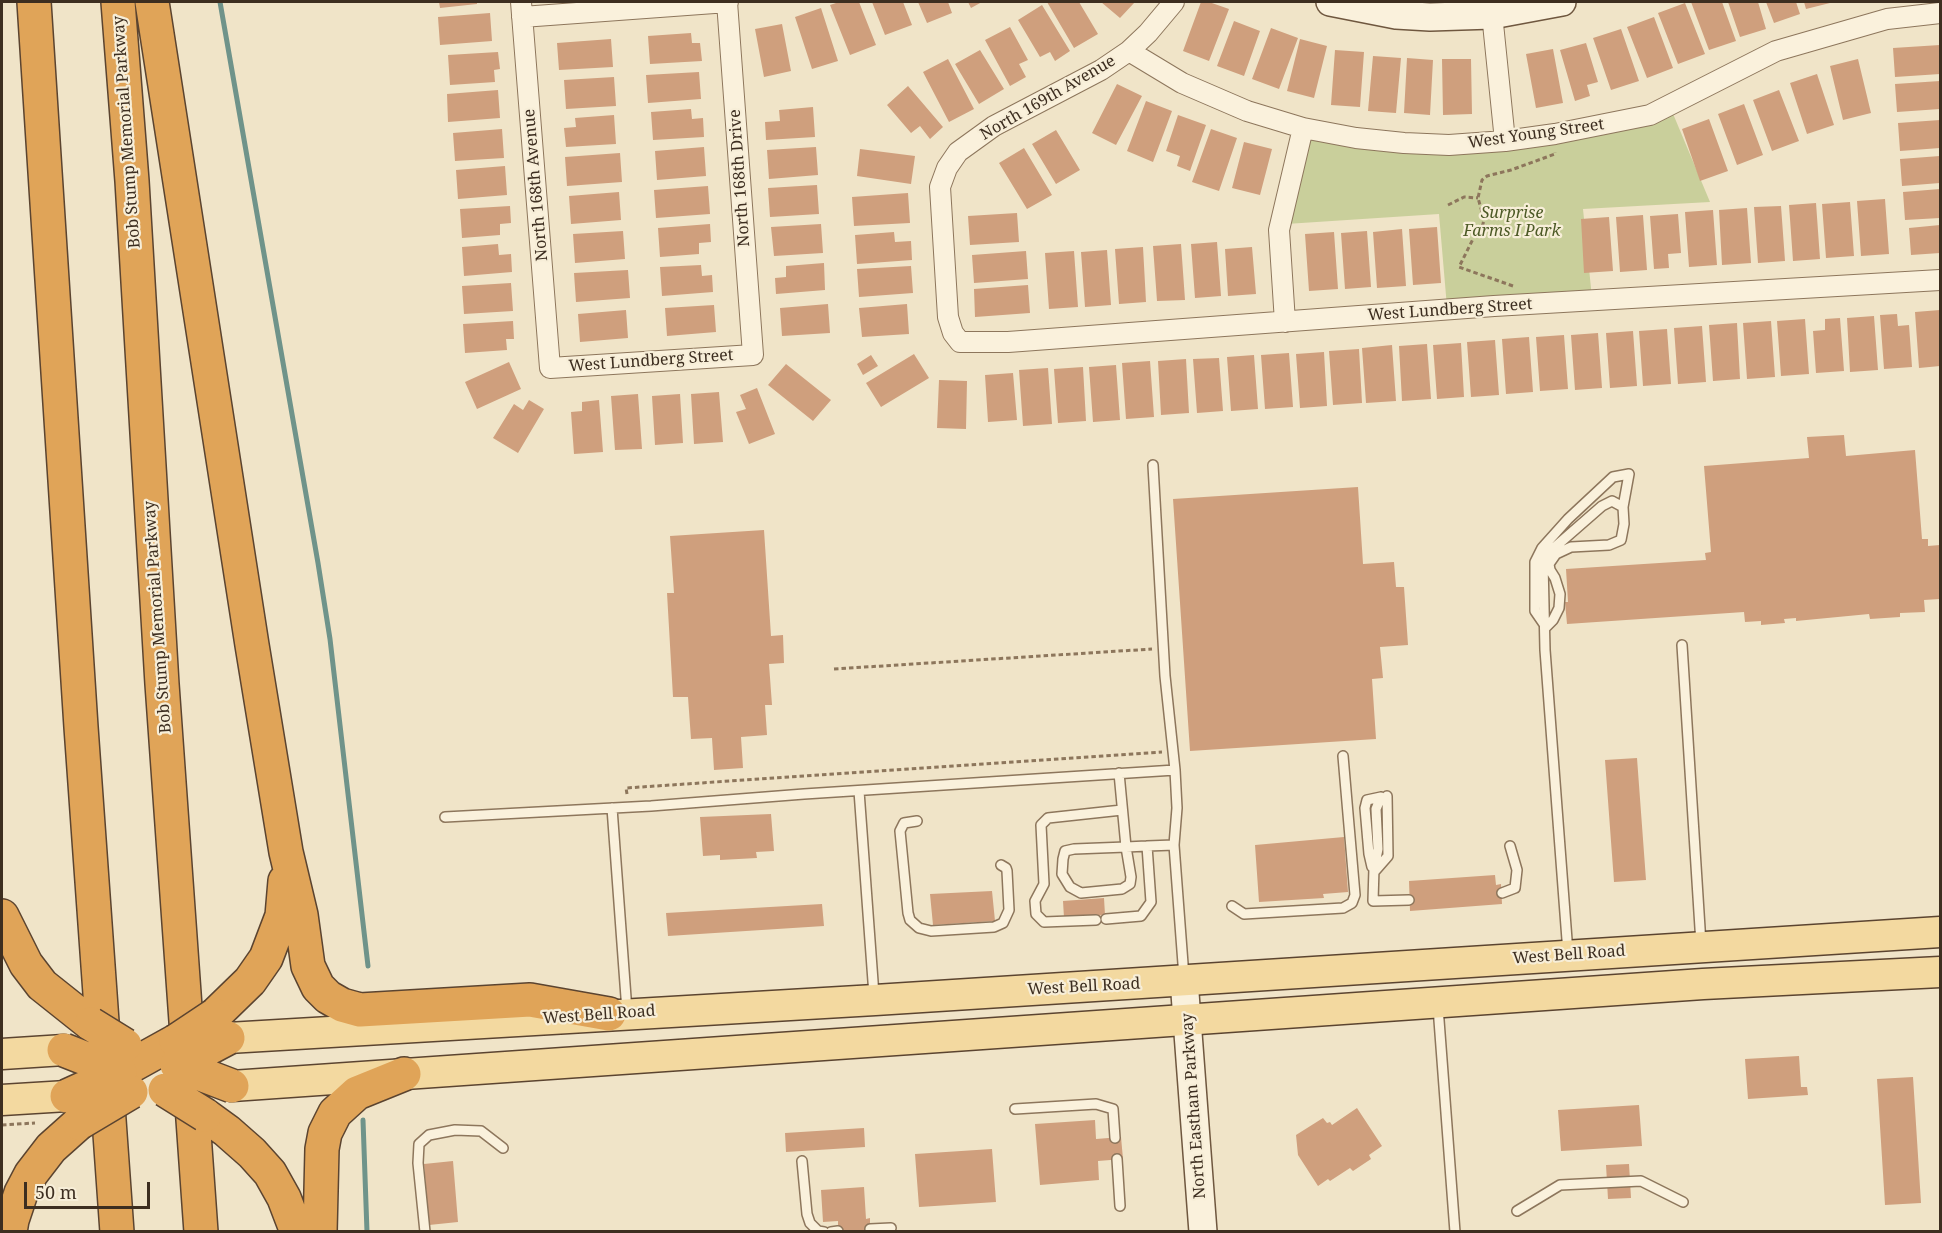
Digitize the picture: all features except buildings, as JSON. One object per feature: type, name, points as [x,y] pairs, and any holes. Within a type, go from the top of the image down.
[{"type":"highway","points":[[34,2],[81,727],[117,1232]]},
{"type":"highway","name":"Bob Stump Memorial Parkway","points":[[118,2],[132,181],[162,684],[201,1232]]},
{"type":"highway","points":[[152,2],[252,645],[286,852],[301,915],[308,966],[318,987],[328,998],[360,1010],[530,1000],[618,1014]]},
{"type":"highway","points":[[10,1232],[21,1193],[30,1174],[51,1148],[226,1006],[266,958],[282,916],[286,852]]},
{"type":"highway","points":[[2,916],[26,964],[42,985],[236,1138],[270,1173],[284,1198],[297,1232]]},
{"type":"highway","points":[[67,1096],[228,1038]]},
{"type":"highway","points":[[64,1050],[232,1086]]},
{"type":"highway","points":[[320,1232],[322,1149],[325,1132],[334,1113],[357,1093],[404,1074]]},
{"type":"main road","name":"West Bell Road","points":[[228,1038],[875,1000],[1941,932]]},
{"type":"main road","points":[[1703,984],[1716,964],[1797,959],[1843,938]]},
{"type":"main road","points":[[1574,993],[1605,974],[1689,968],[1701,946]]},
{"type":"main road","points":[[232,1086],[1703,984],[1941,972]]},
{"type":"main road","points":[[876,1040],[881,1030],[900,1018],[977,1012],[1029,990]]},
{"type":"main road","points":[[673,1055],[726,1034],[845,1025],[858,1020],[875,1000]]},
{"type":"main road","points":[[2,1054],[64,1050]]},
{"type":"main road","points":[[2,1100],[67,1096]]},
{"type":"street","points":[[521,9],[727,2]]},
{"type":"street","name":"North 168th Drive","points":[[727,2],[753,355]]},
{"type":"street","name":"North 169th Avenue","points":[[960,342],[953,333],[948,317],[940,187],[958,152],[994,126],[1101,70],[1129,51],[1148,33],[1173,2]]},
{"type":"street","points":[[1330,2],[1396,15],[1430,18],[1492,8],[1538,8],[1562,2]]},
{"type":"street","points":[[1492,8],[1505,141]]},
{"type":"street","name":"North 168th Avenue","points":[[521,9],[550,368]]},
{"type":"street","name":"West Young Street","points":[[1129,51],[1182,83],[1247,111],[1303,128],[1356,138],[1449,145],[1505,141],[1555,134],[1650,115],[1776,51],[1887,20],[1941,13]]},
{"type":"street","points":[[1285,322],[1279,230],[1303,128]]},
{"type":"street","name":"West Lundberg Street","points":[[960,342],[1008,342],[1525,304],[1941,280]]},
{"type":"street","name":"West Lundberg Street","points":[[550,368],[753,355]]},
{"type":"street","name":"North Eastham Parkway","points":[[1184,980],[1203,1232]]},
{"type":"lane","points":[[1153,465],[1164,648],[1175,770],[1177,807],[1174,846],[1184,980]]},
{"type":"lane","points":[[1629,474],[1623,507],[1624,524],[1621,540],[1609,544],[1571,547],[1556,554],[1549,564],[1560,594],[1559,608],[1553,620],[1546,627],[1535,611],[1535,562],[1542,548],[1568,519],[1613,477],[1629,474]]},
{"type":"lane","points":[[1568,955],[1546,661],[1543,562],[1547,554],[1602,506],[1612,501],[1623,507]]},
{"type":"lane","points":[[1682,645],[1701,946]]},
{"type":"lane","points":[[1232,906],[1244,914],[1343,908],[1352,903],[1355,896],[1343,756]]},
{"type":"lane","points":[[445,817],[1175,770]]},
{"type":"lane","points":[[1119,773],[1126,847],[1131,877],[1130,884],[1122,889],[1081,892],[1070,887],[1062,874],[1062,859],[1065,851],[1074,849],[1126,847],[1146,846],[1174,846]]},
{"type":"lane","points":[[859,791],[875,1000]]},
{"type":"lane","points":[[1384,797],[1376,809],[1378,849],[1374,872],[1373,902],[1409,900]]},
{"type":"lane","points":[[612,808],[618,1014]]},
{"type":"lane","points":[[1122,810],[1048,818],[1041,825],[1044,884],[1035,901],[1036,914],[1044,922],[1141,916],[1151,902],[1146,846]]},
{"type":"lane","points":[[917,821],[904,823],[900,831],[908,913],[910,920],[919,928],[931,931],[994,927],[1003,923],[1010,910],[1007,871],[1001,865]]},
{"type":"lane","points":[[1502,893],[1515,888],[1517,870],[1510,846]]},
{"type":"lane","points":[[1438,1003],[1455,1232]]},
{"type":"lane","points":[[1015,1109],[1096,1104],[1113,1109],[1115,1138]]},
{"type":"lane","points":[[425,1232],[418,1163],[419,1144],[429,1135],[481,1131],[503,1148]]},
{"type":"lane","points":[[1117,1159],[1120,1206]]},
{"type":"lane","points":[[802,1161],[807,1214],[810,1223],[818,1231],[824,1232]]},
{"type":"lane","points":[[1517,1211],[1560,1185],[1641,1181],[1683,1202]]},
{"type":"lane","points":[[870,1230],[891,1228]]},
{"type":"lane","points":[[831,1232],[838,1231]]},
{"type":"path","points":[[1525,304],[1517,288],[1459,267],[1475,235],[1482,229],[1484,219],[1478,198],[1482,180],[1487,176],[1555,154],[1555,134]]},
{"type":"path","points":[[1448,205],[1464,197],[1478,198]]},
{"type":"path","points":[[834,669],[1164,648]]},
{"type":"path","points":[[628,807],[626,788],[1172,752]]},
{"type":"path","points":[[2,1125],[35,1123]]},
{"type":"green space","name":"Surprise Farms I Park","points":[[1671,109],[1710,202],[1583,209],[1592,298],[1447,307],[1439,214],[1286,224],[1310,137],[1406,149]]},
{"type":"waterway","points":[[220,2],[330,639],[368,966]]},
{"type":"waterway","points":[[363,1120],[367,1232]]}]
